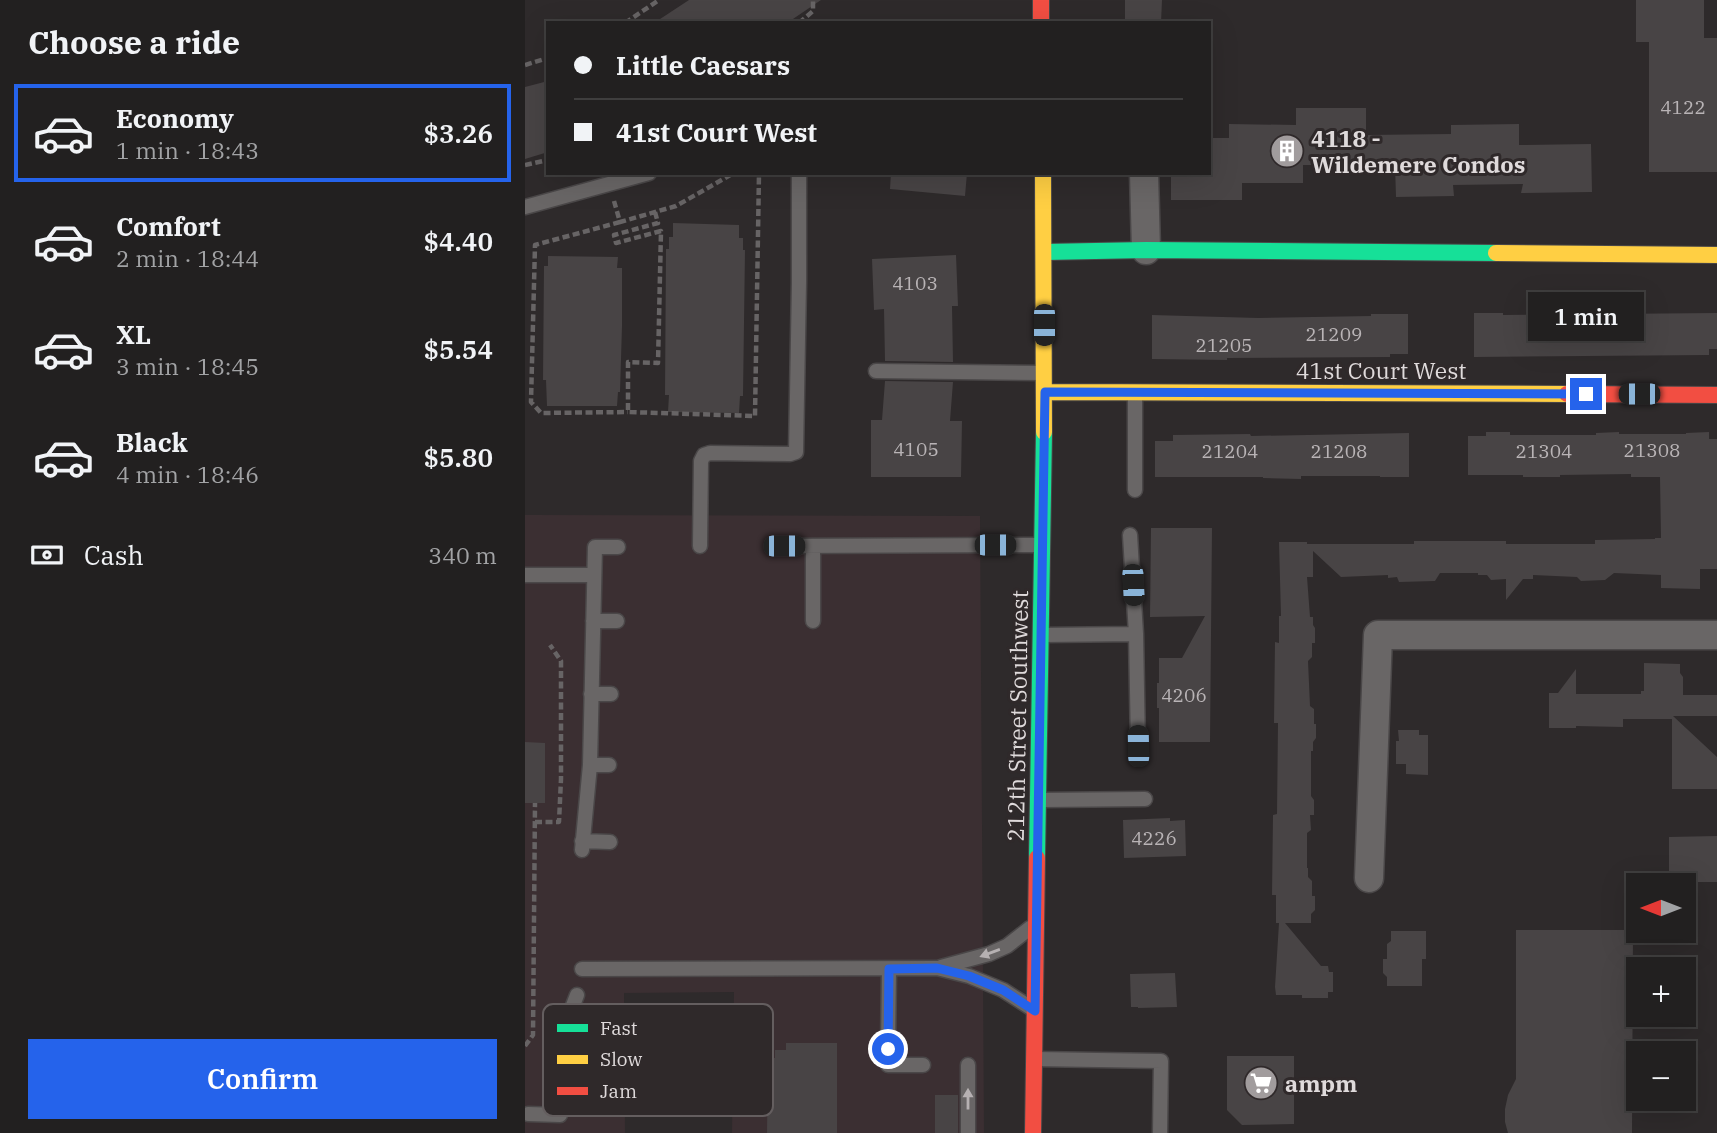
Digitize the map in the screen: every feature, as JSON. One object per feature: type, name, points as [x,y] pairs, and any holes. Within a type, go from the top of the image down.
[{"type":"street","points":[[1041,0],[1041,21]]},
{"type":"street","name":"212th Street Southwest","points":[[1033,1133],[1045,392],[1043,175]]},
{"type":"street","points":[[1145,175],[1146,250]]},
{"type":"street","points":[[1044,252],[1146,250],[1717,255]]},
{"type":"street","name":"41st Court West","points":[[1045,392],[1717,395]]},
{"type":"street","points":[[1369,878],[1378,635],[1717,635]]},
{"type":"lane","points":[[525,207],[642,175]]},
{"type":"lane","points":[[700,546],[701,461],[704,455],[796,452],[799,175]]},
{"type":"lane","points":[[876,372],[1045,373]]},
{"type":"lane","points":[[1135,392],[1135,490]]},
{"type":"lane","points":[[1130,536],[1136,634],[1138,746]]},
{"type":"lane","points":[[784,546],[1042,545]]},
{"type":"lane","points":[[813,546],[813,621]]},
{"type":"lane","points":[[610,842],[582,846],[590,765],[595,547],[618,547]]},
{"type":"lane","points":[[525,575],[594,575]]},
{"type":"lane","points":[[593,621],[617,621]]},
{"type":"lane","points":[[1041,635],[1136,634]]},
{"type":"lane","points":[[591,694],[611,694]]},
{"type":"lane","points":[[590,765],[609,765]]},
{"type":"lane","points":[[1038,800],[1145,799]]},
{"type":"lane","points":[[582,969],[937,968],[989,954],[1007,946],[1036,923]]},
{"type":"lane","points":[[937,968],[969,976],[1003,990],[1035,1011]]},
{"type":"lane","points":[[888,1049],[889,969]]},
{"type":"lane","points":[[574,1004],[577,995]]},
{"type":"lane","points":[[1034,1059],[1161,1061],[1160,1133]]},
{"type":"lane","points":[[888,1065],[923,1065]]},
{"type":"lane","points":[[968,1065],[968,1133]]},
{"type":"lane","points":[[528,1114],[543,1114]]},
{"type":"path","points":[[628,21],[659,0]]},
{"type":"path","points":[[801,21],[813,11],[813,0]]},
{"type":"path","points":[[525,65],[546,59]]},
{"type":"path","points":[[525,165],[546,160]]},
{"type":"path","points":[[730,175],[676,206],[534,245],[531,402],[541,413],[628,412],[755,416],[759,175]]},
{"type":"path","points":[[614,200],[620,222]]},
{"type":"path","points":[[628,412],[628,362],[658,363],[661,231],[616,243],[614,235],[658,223],[655,212]]},
{"type":"path","points":[[534,822],[559,822],[561,661],[550,645]]},
{"type":"path","points":[[525,1046],[533,1035],[534,803]]},
{"type":"shaded area","points":[[525,515],[980,516],[984,1133],[732,1133],[732,1116],[773,1116],[773,1004],[734,1004],[734,992],[624,993],[624,1004],[543,1004],[543,1116],[625,1116],[625,1133],[525,1133]]},
{"type":"building","points":[[689,0],[821,0],[790,21],[657,21]]},
{"type":"building","points":[[1125,0],[1162,0],[1161,21],[1125,21]]},
{"type":"building","points":[[1636,0],[1704,0],[1704,38],[1717,38],[1717,172],[1649,172],[1649,42],[1636,42]]},
{"type":"building","points":[[546,82],[546,153],[525,159],[525,87]]},
{"type":"building","points":[[1296,108],[1366,108],[1366,135],[1451,134],[1451,125],[1519,124],[1519,145],[1591,144],[1592,192],[1521,193],[1523,184],[1453,185],[1454,196],[1396,197],[1395,165],[1303,165],[1303,183],[1242,183],[1242,200],[1171,200],[1171,175],[1211,175],[1211,138],[1229,138],[1229,124],[1296,125]]},
{"type":"building","points":[[891,175],[967,175],[965,196],[890,189]]},
{"type":"building","points":[[673,223],[739,225],[739,238],[743,238],[745,250],[743,396],[740,396],[739,413],[668,412],[669,395],[665,395],[666,249],[669,249],[669,237],[673,237]]},
{"type":"building","points":[[956,255],[958,306],[952,306],[953,362],[885,361],[884,309],[874,310],[872,259]]},
{"type":"building","points":[[548,256],[618,257],[617,268],[622,268],[622,326],[620,392],[617,406],[547,406],[546,380],[543,380],[544,266],[548,266]]},
{"type":"building","points":[[1474,313],[1717,313],[1717,349],[1709,349],[1709,355],[1474,357]]},
{"type":"building","points":[[1408,314],[1408,354],[1390,354],[1390,357],[1152,359],[1152,315],[1258,318]]},
{"type":"building","points":[[885,381],[953,382],[950,421],[962,421],[961,477],[871,477],[871,420],[882,420]]},
{"type":"building","points":[[1486,432],[1510,432],[1510,435],[1596,435],[1619,432],[1709,432],[1709,439],[1717,439],[1717,569],[1700,569],[1700,589],[1661,588],[1661,575],[1614,573],[1605,580],[1581,581],[1577,577],[1533,575],[1533,579],[1523,579],[1506,600],[1506,579],[1491,580],[1487,575],[1478,573],[1440,573],[1435,581],[1399,582],[1397,577],[1388,578],[1388,575],[1341,577],[1313,551],[1313,577],[1307,577],[1315,643],[1312,643],[1312,657],[1308,661],[1310,706],[1314,709],[1316,738],[1311,751],[1311,796],[1314,800],[1314,815],[1310,815],[1311,830],[1307,833],[1307,868],[1308,877],[1312,881],[1312,896],[1315,896],[1315,910],[1311,914],[1311,923],[1285,923],[1321,966],[1328,966],[1329,972],[1333,972],[1333,992],[1328,992],[1328,998],[1276,995],[1279,923],[1276,923],[1276,895],[1272,895],[1273,815],[1277,814],[1275,642],[1279,643],[1281,616],[1279,542],[1414,544],[1414,541],[1506,541],[1506,544],[1595,544],[1595,540],[1661,538],[1660,477],[1631,477],[1631,474],[1560,477],[1468,475],[1468,436],[1486,436]]},
{"type":"building","points":[[1409,433],[1409,477],[1155,477],[1155,441],[1173,441],[1173,435]]},
{"type":"building","points":[[1151,528],[1212,528],[1210,742],[1159,742],[1159,658],[1182,658],[1205,616],[1150,617]]},
{"type":"building","points":[[1644,663],[1680,664],[1683,695],[1717,695],[1717,716],[1673,716],[1717,757],[1717,789],[1672,789],[1672,719],[1623,719],[1623,727],[1549,728],[1549,693],[1558,693],[1576,669],[1576,694],[1641,694],[1641,691],[1644,691]]},
{"type":"building","points":[[1398,730],[1419,730],[1419,735],[1428,735],[1428,775],[1406,774],[1406,764],[1396,764]]},
{"type":"building","points":[[525,742],[545,743],[545,803],[525,803]]},
{"type":"building","points":[[1170,818],[1170,821],[1185,820],[1186,856],[1124,858],[1123,820]]},
{"type":"building","points":[[1717,836],[1717,882],[1696,882],[1696,873],[1669,873],[1669,837]]},
{"type":"building","points":[[1516,930],[1626,930],[1626,943],[1633,943],[1633,957],[1626,957],[1626,1027],[1633,1027],[1632,1041],[1626,1041],[1626,1111],[1632,1111],[1632,1133],[1508,1133],[1505,1109],[1516,1079]]},
{"type":"building","points":[[1391,931],[1426,931],[1422,986],[1387,986],[1383,959],[1387,959],[1387,944],[1391,941]]},
{"type":"building","points":[[1175,973],[1177,1007],[1131,1007],[1130,974]]},
{"type":"building","points":[[786,1043],[837,1043],[837,1133],[767,1133],[767,1116],[773,1116],[773,1058],[775,1050],[786,1050]]},
{"type":"building","name":"ampm","points":[[1227,1056],[1294,1056],[1294,1124],[1242,1125],[1227,1110]]},
{"type":"building","points":[[935,1095],[958,1095],[958,1133],[935,1133]]},
{"type":"traffic: fast","points":[[1044,252],[1146,250],[1496,253]]},
{"type":"traffic: fast","points":[[1037,858],[1044,432]]},
{"type":"traffic: slow","points":[[1043,175],[1044,432]]},
{"type":"traffic: slow","points":[[1496,253],[1717,255]]},
{"type":"traffic: slow","points":[[1045,392],[1567,394]]},
{"type":"traffic: jam","points":[[1041,0],[1041,21]]},
{"type":"traffic: jam","points":[[1567,394],[1717,395]]},
{"type":"traffic: jam","points":[[1033,1133],[1037,858]]},
{"type":"place","name":"4118 - Wildemere Condos","points":[[1287,151]]},
{"type":"place","name":"ampm","points":[[1261,1083]]},
{"type":"route","points":[[888,1049],[889,969],[937,968],[969,976],[1003,990],[1035,1011],[1045,392],[1586,394]]}]
